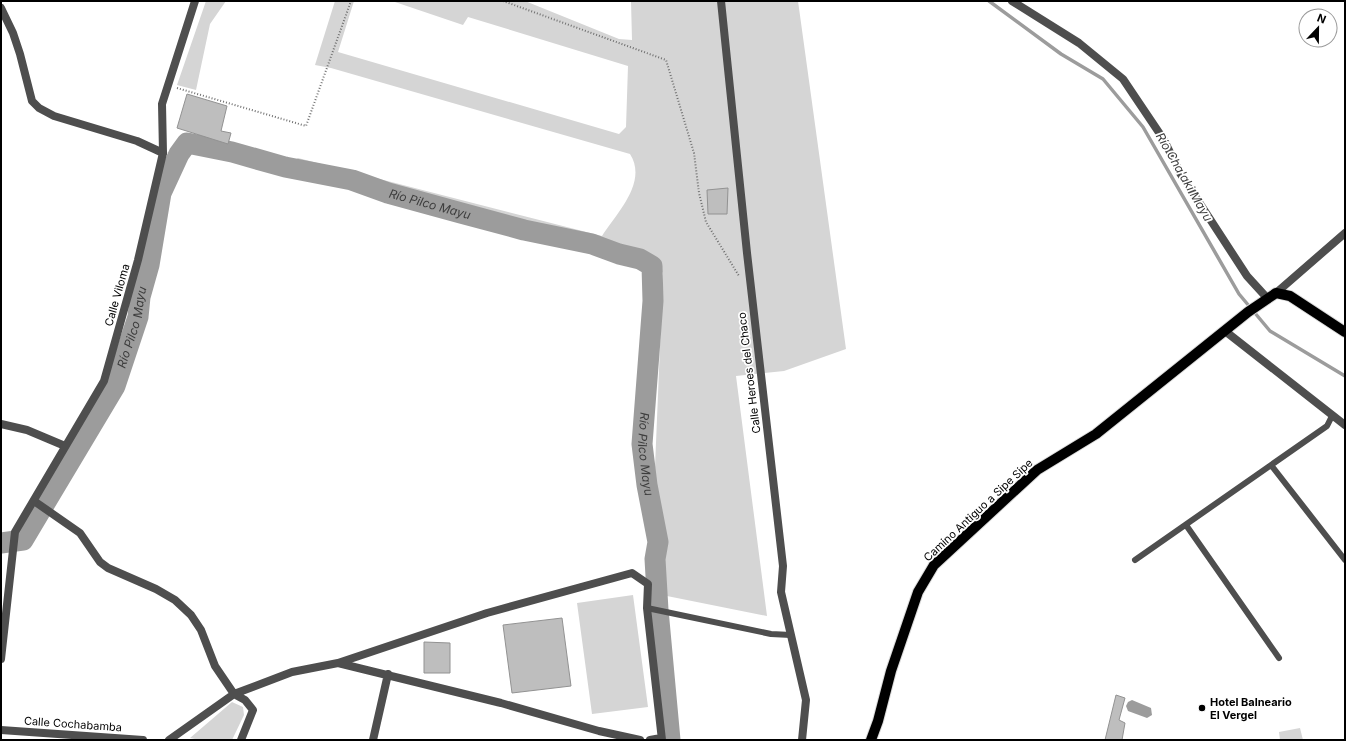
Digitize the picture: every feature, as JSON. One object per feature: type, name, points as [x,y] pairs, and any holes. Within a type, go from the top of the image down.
[{"type":"main road","points":[[1269,298],[1290,296],[1345,332]]},
{"type":"main road","name":"Camino Antiguo a Sipe Sipe","points":[[870,740],[878,721],[891,671],[918,592],[934,565],[1037,470],[1096,434],[1248,312],[1269,298]]},
{"type":"street","name":"Calle Viloma","points":[[1,659],[15,532],[35,502],[65,446],[104,380],[138,260],[163,153],[162,104],[195,1]]},
{"type":"street","name":"Calle Heroes del Chaco","points":[[722,1],[752,296],[783,566],[781,592],[806,700],[802,740]]},
{"type":"street","points":[[1012,1],[1079,43],[1123,80],[1155,127],[1180,173],[1247,276],[1269,298],[1345,233]]},
{"type":"street","points":[[1,8],[18,47],[32,101],[39,108],[54,116],[137,141],[163,153]]},
{"type":"street","points":[[1225,331],[1345,425]]},
{"type":"street","points":[[1,424],[27,430],[65,446]]},
{"type":"street","points":[[35,502],[80,533],[100,562],[108,568],[156,589],[175,600],[191,615],[201,630],[215,666],[234,694],[245,700],[253,710],[241,740]]},
{"type":"street","points":[[169,740],[234,694],[292,672],[338,663],[487,613],[632,573],[648,584],[647,608],[661,739],[650,740]]},
{"type":"street","points":[[338,663],[388,674],[500,703],[599,731],[640,740]]},
{"type":"street","points":[[374,740],[388,674]]},
{"type":"street","name":"Calle Cochabamba","points":[[1,730],[143,740]]},
{"type":"lane","points":[[1135,560],[1327,426],[1332,416]]},
{"type":"lane","points":[[1271,465],[1345,560]]},
{"type":"lane","points":[[1186,525],[1279,658]]},
{"type":"lane","points":[[647,608],[771,634],[791,635]]},
{"type":"path","points":[[168,85],[306,126],[351,1]]},
{"type":"path","points":[[503,1],[666,60],[694,153],[699,193],[706,222],[752,296]]},
{"type":"shaded area","points":[[206,1],[226,1],[210,24],[196,90],[177,85]]},
{"type":"shaded area","points":[[335,1],[354,1],[338,52],[619,134],[626,127],[628,66],[468,17],[463,25],[392,1],[525,1],[619,39],[632,40],[631,1],[798,1],[846,349],[784,371],[736,376],[767,616],[657,594],[655,467],[663,273],[657,265],[592,244],[524,230],[388,193],[352,180],[285,167],[298,158],[602,236],[622,207],[633,186],[635,165],[630,154],[331,68],[315,65]]},
{"type":"shaded area","points":[[633,595],[648,707],[592,714],[577,603]]},
{"type":"shaded area","points":[[1132,700],[1151,708],[1152,715],[1147,718],[1128,711],[1126,706],[1128,702]]},
{"type":"shaded area","points":[[232,702],[243,707],[244,715],[232,740],[200,740],[190,738]]},
{"type":"shaded area","points":[[1300,728],[1303,740],[1280,740],[1279,732]]},
{"type":"building","points":[[187,94],[227,106],[221,131],[231,133],[228,144],[177,128]]},
{"type":"building","points":[[728,188],[727,214],[708,214],[707,190]]},
{"type":"building","points":[[562,618],[571,686],[512,693],[503,625]]},
{"type":"building","points":[[424,642],[450,643],[450,673],[424,673]]},
{"type":"building","points":[[1116,695],[1125,698],[1119,720],[1125,723],[1122,740],[1105,740]]},
{"type":"waterway","name":"Río Cha'aki Mayu","points":[[989,1],[1061,54],[1103,79],[1143,127],[1239,294],[1270,331],[1345,376]]},
{"type":"waterway","name":"Río Pilco Mayu","points":[[1,543],[23,540],[115,386],[138,317],[140,297],[149,265],[161,193],[179,154],[187,143],[232,152],[285,167],[352,180],[388,193],[524,230],[592,244],[619,254],[640,259],[652,266],[653,301],[642,444],[647,485],[658,542],[655,559],[658,610],[670,740]]},
{"type":"place","name":"Hotel Balneario El Vergel","points":[[1202,708]]}]
